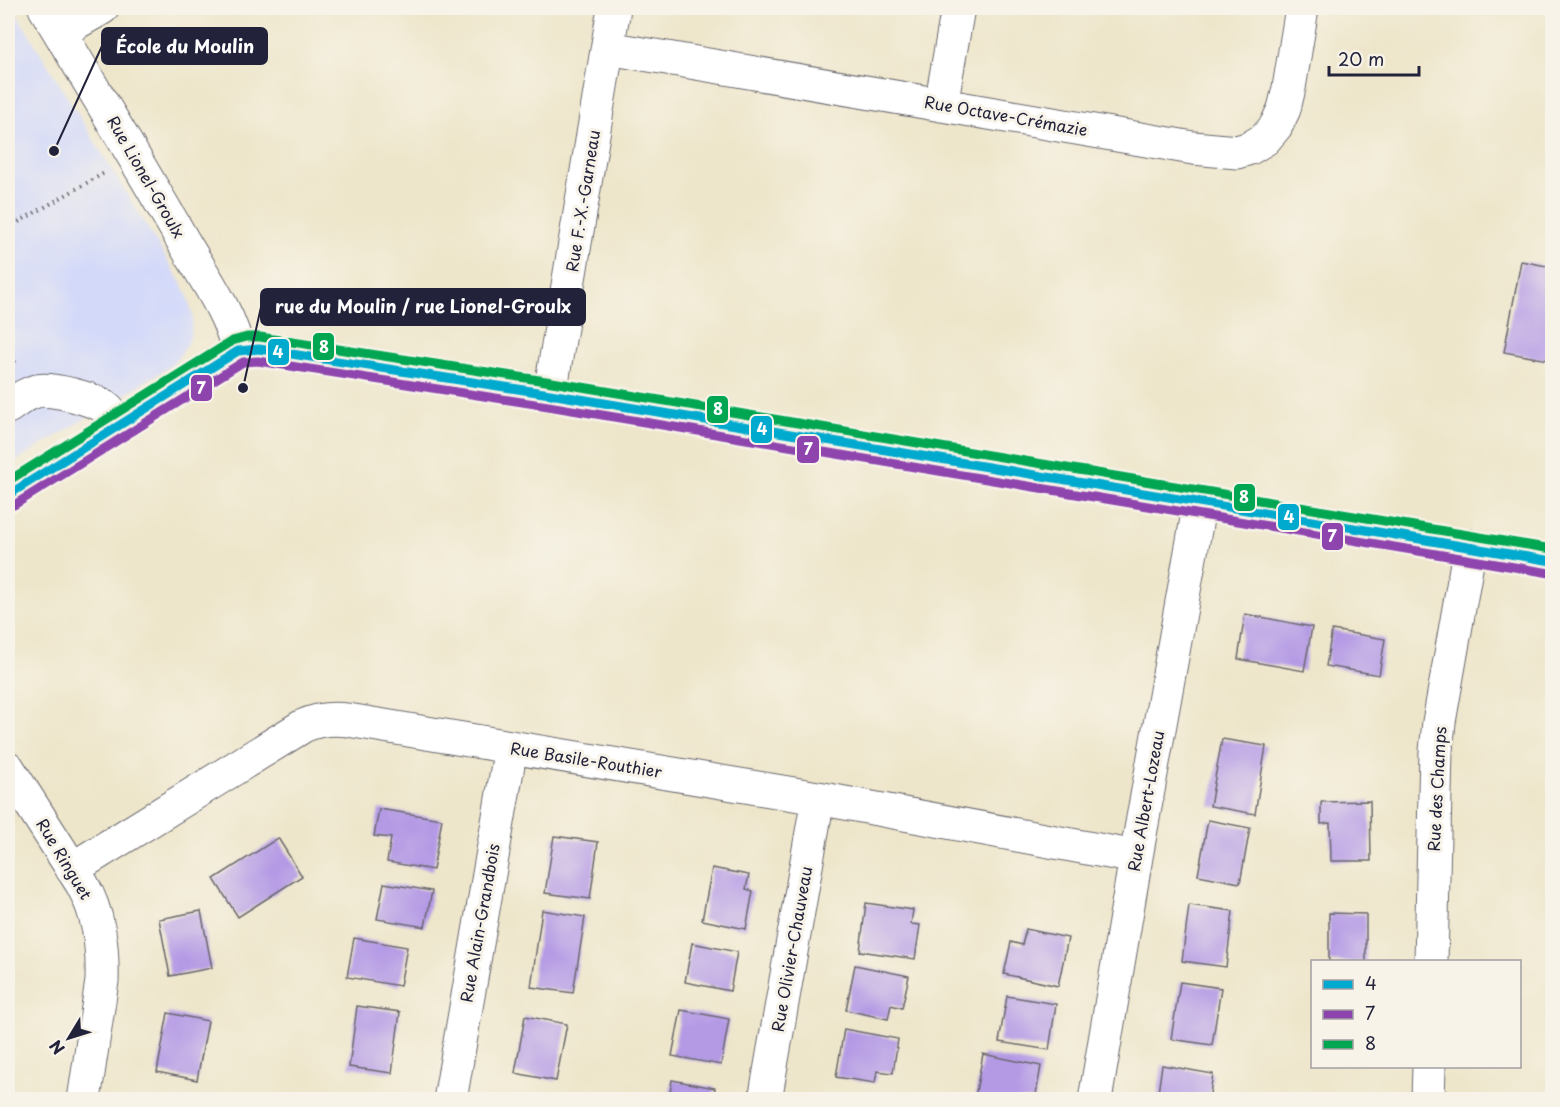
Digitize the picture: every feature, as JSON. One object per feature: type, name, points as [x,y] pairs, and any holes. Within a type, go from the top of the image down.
[{"type":"street","points":[[52,20],[102,8]]},
{"type":"street","name":"Rue F.-X.-Garneau","points":[[550,394],[614,8]]},
{"type":"street","points":[[941,105],[958,8]]},
{"type":"street","name":"Rue Octave-Crémazie","points":[[608,48],[1193,148],[1237,152],[1250,148],[1265,139],[1276,126],[1284,109],[1302,8]]},
{"type":"street","name":"Rue Lionel-Groulx","points":[[52,20],[142,170],[223,312],[236,340],[238,351]]},
{"type":"street","points":[[8,495],[238,351],[259,349],[550,394],[1552,561]]},
{"type":"street","points":[[8,407],[39,390],[72,395],[97,402],[109,409],[119,426]]},
{"type":"street","name":"Rue Albert-Lozeau","points":[[1095,1100],[1200,502]]},
{"type":"street","name":"Rue des Champs","points":[[1431,960],[1436,751],[1470,546]]},
{"type":"street","name":"Rue Basile-Routhier","points":[[72,869],[303,726],[328,719],[348,720],[818,798],[1136,857]]},
{"type":"street","name":"Rue Alain-Grandbois","points":[[450,1100],[511,747]]},
{"type":"street","name":"Rue Ringuet","points":[[8,768],[88,894],[97,918],[103,964],[102,981],[84,1100]]},
{"type":"street","name":"Rue Olivier-Chauveau","points":[[765,1100],[818,798]]},
{"type":"street","points":[[1428,1100],[1429,1068]]},
{"type":"path","points":[[8,228],[115,167]]},
{"type":"path","points":[[8,338],[18,376]]},
{"type":"shaded area","points":[[8,8],[13,8],[187,293],[193,317],[190,338],[172,365],[8,466]]},
{"type":"building","points":[[1521,261],[1552,267],[1552,338],[1548,360],[1504,352]]},
{"type":"building","points":[[1245,614],[1312,627],[1304,671],[1238,659]]},
{"type":"building","points":[[1332,630],[1385,639],[1379,675],[1326,666]]},
{"type":"building","points":[[1222,739],[1266,746],[1255,814],[1210,806]]},
{"type":"building","points":[[1370,801],[1371,861],[1331,861],[1330,823],[1321,824],[1321,802]]},
{"type":"building","points":[[379,809],[442,819],[433,870],[387,862],[391,838],[374,836]]},
{"type":"building","points":[[1208,820],[1250,828],[1240,883],[1198,875]]},
{"type":"building","points":[[554,836],[598,842],[590,899],[545,893]]},
{"type":"building","points":[[278,838],[302,876],[238,917],[214,879]]},
{"type":"building","points":[[712,868],[749,875],[746,889],[753,891],[746,929],[702,920]]},
{"type":"building","points":[[384,883],[432,891],[425,927],[377,919]]},
{"type":"building","points":[[866,903],[913,910],[911,924],[920,925],[915,959],[860,951]]},
{"type":"building","points":[[1189,905],[1233,911],[1226,967],[1182,961]]},
{"type":"building","points":[[542,910],[585,917],[573,993],[531,987]]},
{"type":"building","points":[[201,911],[212,968],[170,976],[159,919]]},
{"type":"building","points":[[1329,913],[1366,914],[1366,960],[1329,960]]},
{"type":"building","points":[[1026,929],[1068,938],[1058,986],[1004,974],[1011,942],[1022,945]]},
{"type":"building","points":[[354,938],[407,947],[400,986],[347,977]]},
{"type":"building","points":[[692,943],[737,952],[730,991],[685,982]]},
{"type":"building","points":[[855,965],[909,976],[902,1008],[891,1005],[888,1019],[846,1010]]},
{"type":"building","points":[[1180,982],[1221,988],[1212,1045],[1171,1039]]},
{"type":"building","points":[[1007,996],[1056,1004],[1049,1050],[999,1042]]},
{"type":"building","points":[[357,1006],[400,1012],[392,1073],[349,1067]]},
{"type":"building","points":[[681,1010],[729,1019],[721,1065],[672,1056]]},
{"type":"building","points":[[168,1013],[208,1021],[197,1080],[157,1072]]},
{"type":"building","points":[[525,1016],[567,1024],[556,1081],[515,1073]]},
{"type":"building","points":[[844,1029],[898,1039],[893,1073],[877,1071],[875,1083],[836,1077]]},
{"type":"building","points":[[983,1054],[1041,1066],[1035,1100],[986,1100],[975,1097]]},
{"type":"building","points":[[1162,1065],[1213,1074],[1209,1100],[1157,1100]]},
{"type":"building","points":[[672,1080],[715,1088],[713,1100],[669,1100]]},
{"type":"transit line","name":"8","points":[[8,481],[232,341],[247,337],[260,337],[552,382],[1552,549]]},
{"type":"transit line","name":"4","points":[[8,495],[238,351],[259,349],[550,394],[1552,561]]},
{"type":"transit line","name":"7","points":[[14,505],[243,362],[258,361],[548,406],[1550,573]]},
{"type":"place","name":"École du Moulin","points":[[54,151]]},
{"type":"place","name":"rue du Moulin / rue Lionel-Groulx","points":[[243,388]]}]
